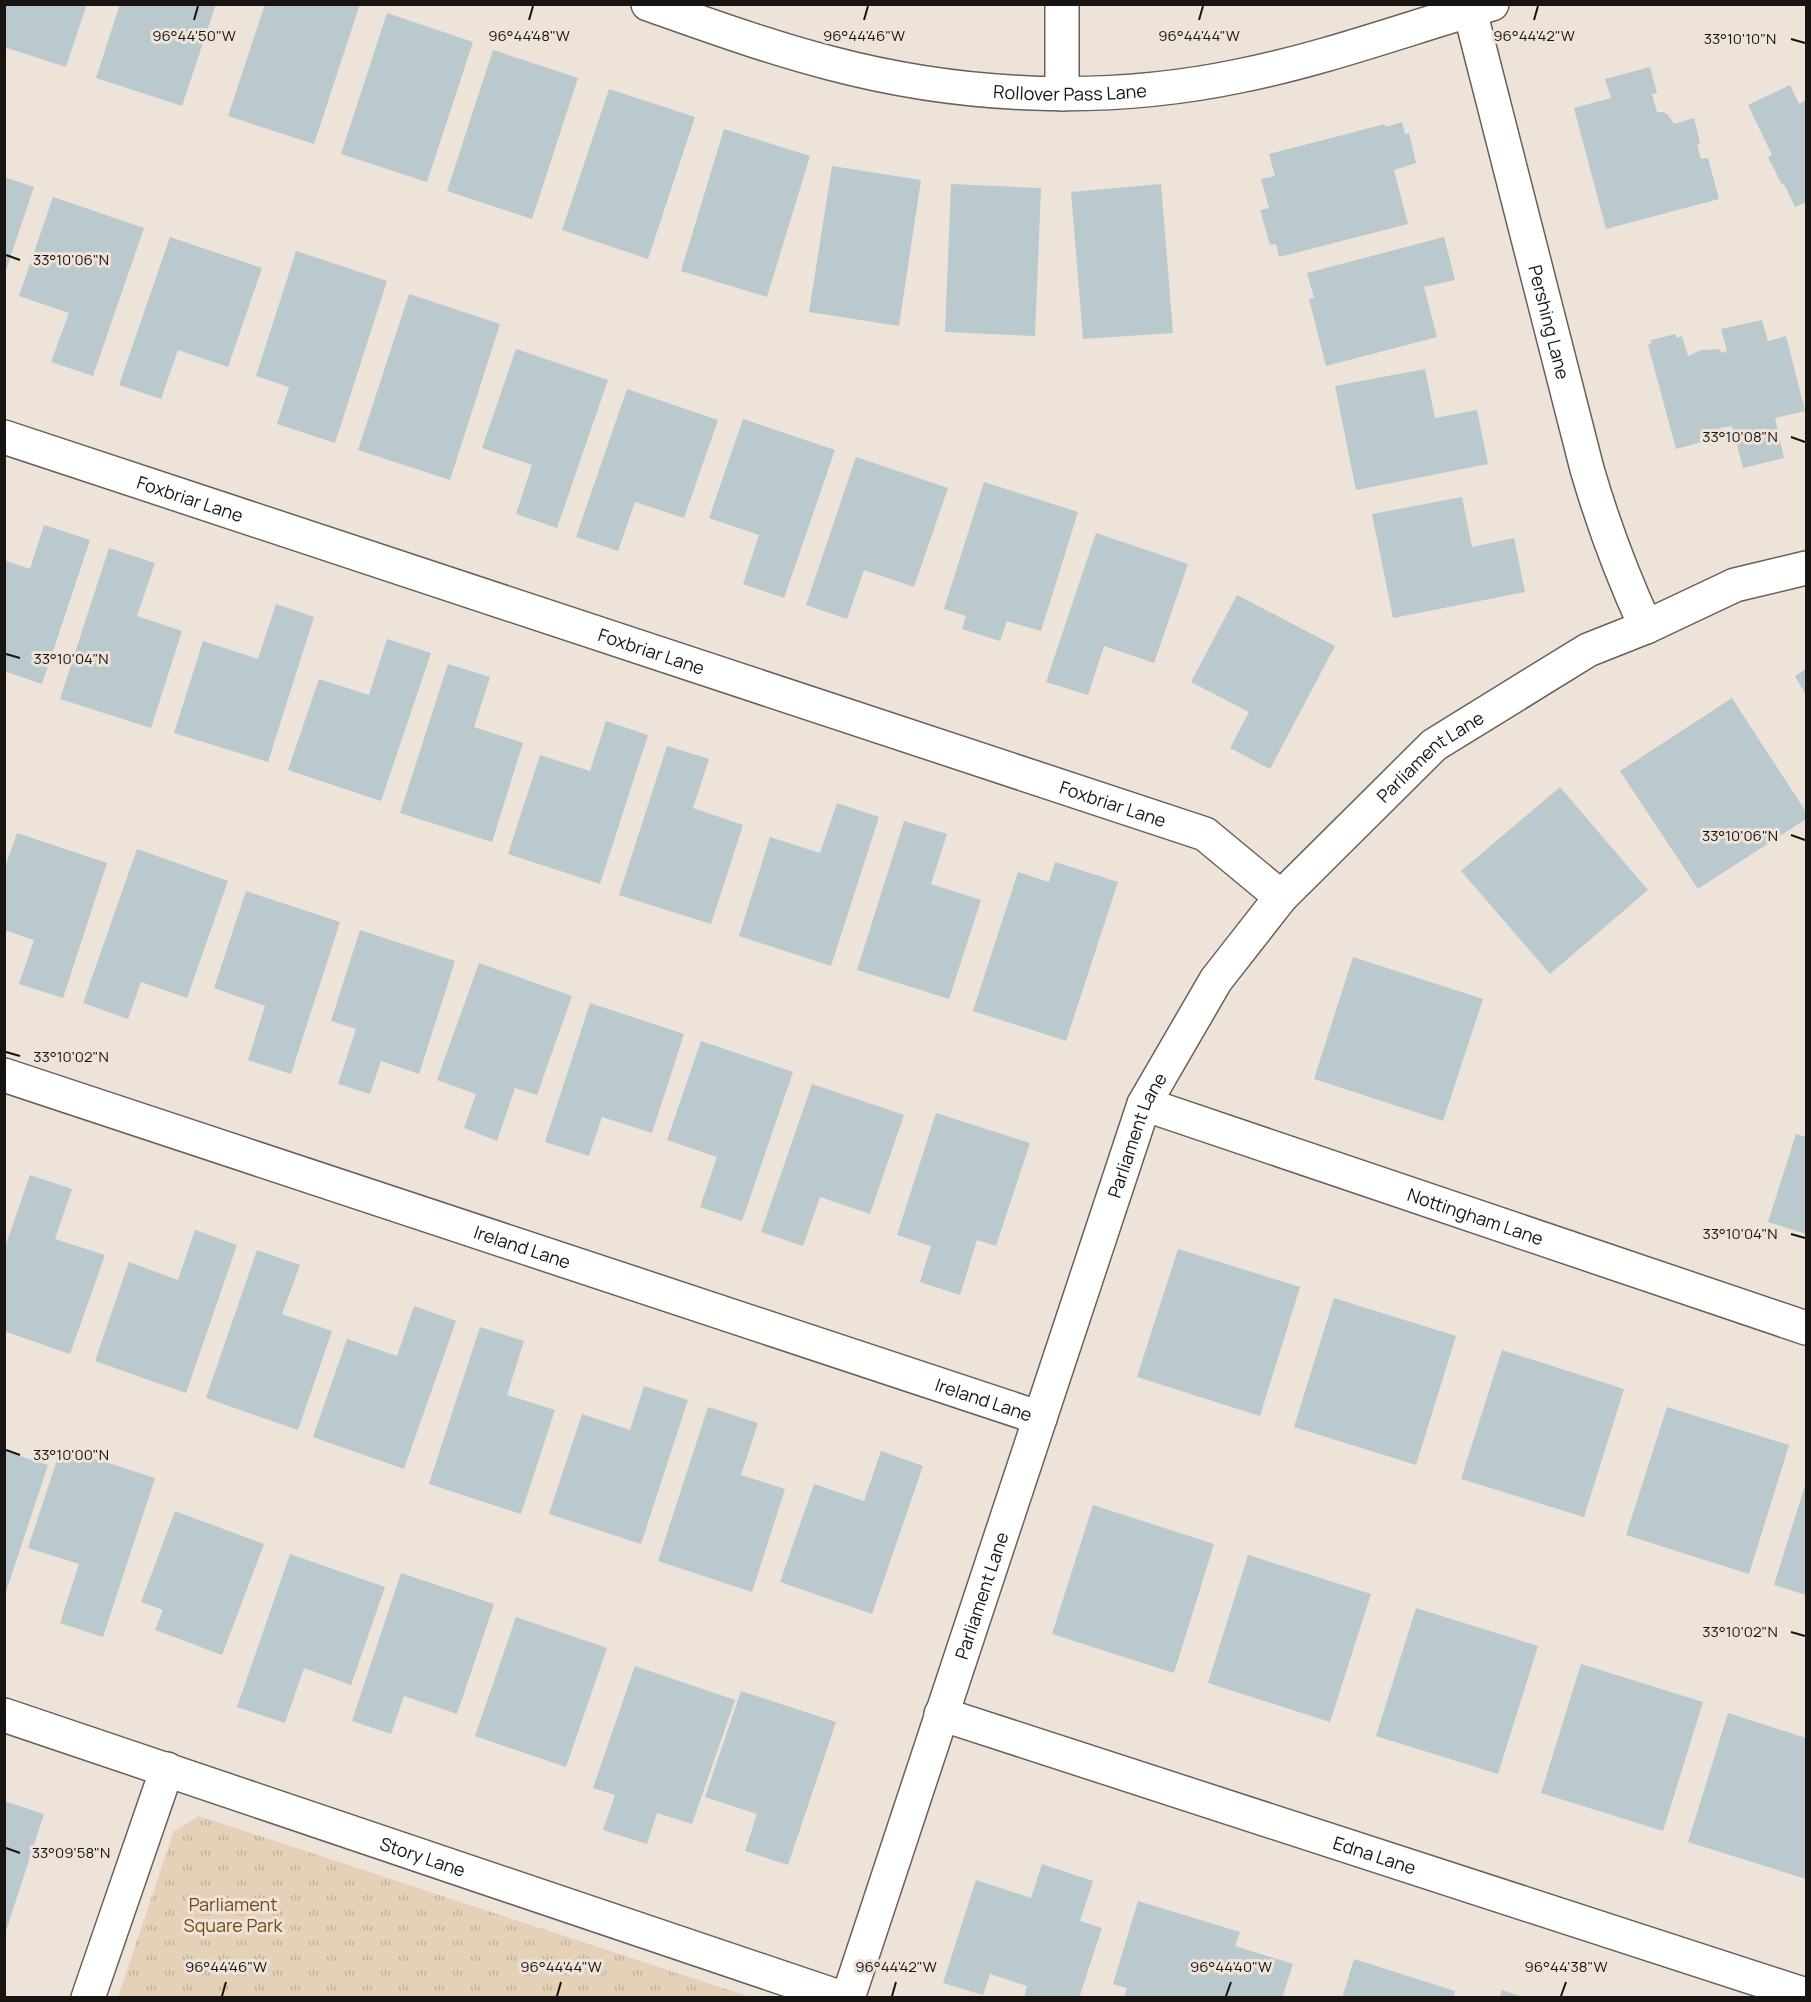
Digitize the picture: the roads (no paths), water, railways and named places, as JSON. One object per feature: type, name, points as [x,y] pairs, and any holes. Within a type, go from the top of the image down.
[{"type":"street","name":"Rollover Pass Lane","points":[[648,4],[807,56],[887,76],[945,86],[1003,92],[1062,93],[1144,90],[1237,77],[1294,65],[1481,8]]},
{"type":"street","points":[[1062,4],[1062,93]]},
{"type":"street","name":"Pershing Lane","points":[[1481,8],[1587,469],[1622,576],[1646,627]]},
{"type":"street","name":"Foxbriar Lane","points":[[4,437],[1205,834],[1281,897]]},
{"type":"street","name":"Parliament Lane","points":[[848,1998],[1144,1104],[1216,980],[1281,897],[1434,745],[1588,650],[1646,627],[1735,585],[1806,568]]},
{"type":"street","name":"Ireland Lane","points":[[4,1075],[1040,1418]]},
{"type":"street","name":"Nottingham Lane","points":[[1144,1104],[1806,1328]]},
{"type":"street","name":"Edna Lane","points":[[941,1714],[1806,1995]]},
{"type":"street","name":"Story Lane","points":[[4,1715],[842,1998]]},
{"type":"street","points":[[88,1998],[167,1769]]},
{"type":"park label","name":"Parliament Square Park","points":[[233,1914]]}]
